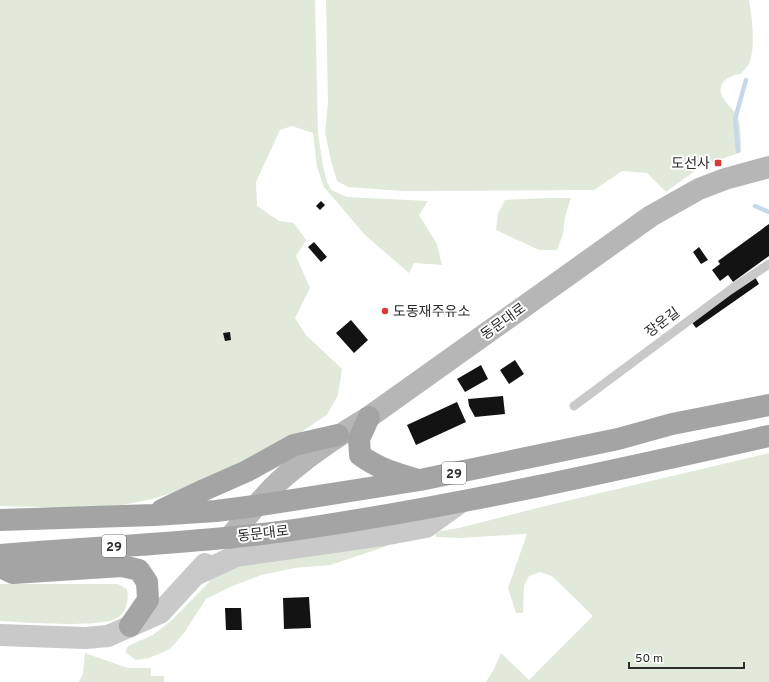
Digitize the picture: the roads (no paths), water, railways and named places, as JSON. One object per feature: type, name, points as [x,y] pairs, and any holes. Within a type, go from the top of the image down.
[{"type":"main road","name":"동문대로","points":[[229,538],[255,506],[290,471],[338,435],[369,417],[651,216],[699,190],[725,179],[769,167]]},
{"type":"main road","name":"동문대로","points":[[0,520],[216,511],[255,506],[420,480],[618,439],[672,424],[769,405]]},
{"type":"main road","points":[[369,417],[359,439],[360,455],[386,470],[420,480]]},
{"type":"main road","points":[[154,514],[247,471],[294,445],[338,435]]},
{"type":"main road","name":"동문대로","points":[[0,554],[229,538],[319,526],[460,502],[769,436]]},
{"type":"main road","points":[[0,567],[13,572],[122,566],[139,570],[147,582],[148,600],[130,626]]},
{"type":"street","points":[[195,575],[236,556],[383,535],[426,526],[460,502]]},
{"type":"street","points":[[0,635],[85,638],[108,636],[160,613],[229,538]]},
{"type":"lane","name":"장운길","points":[[574,406],[730,290],[769,264]]},
{"type":"waterway","points":[[738,151],[735,119],[746,80]]},
{"type":"waterway","points":[[755,206],[769,212]]},
{"type":"place","name":"도선사","points":[[718,163]]},
{"type":"place","name":"도동재주유소","points":[[385,311]]}]
